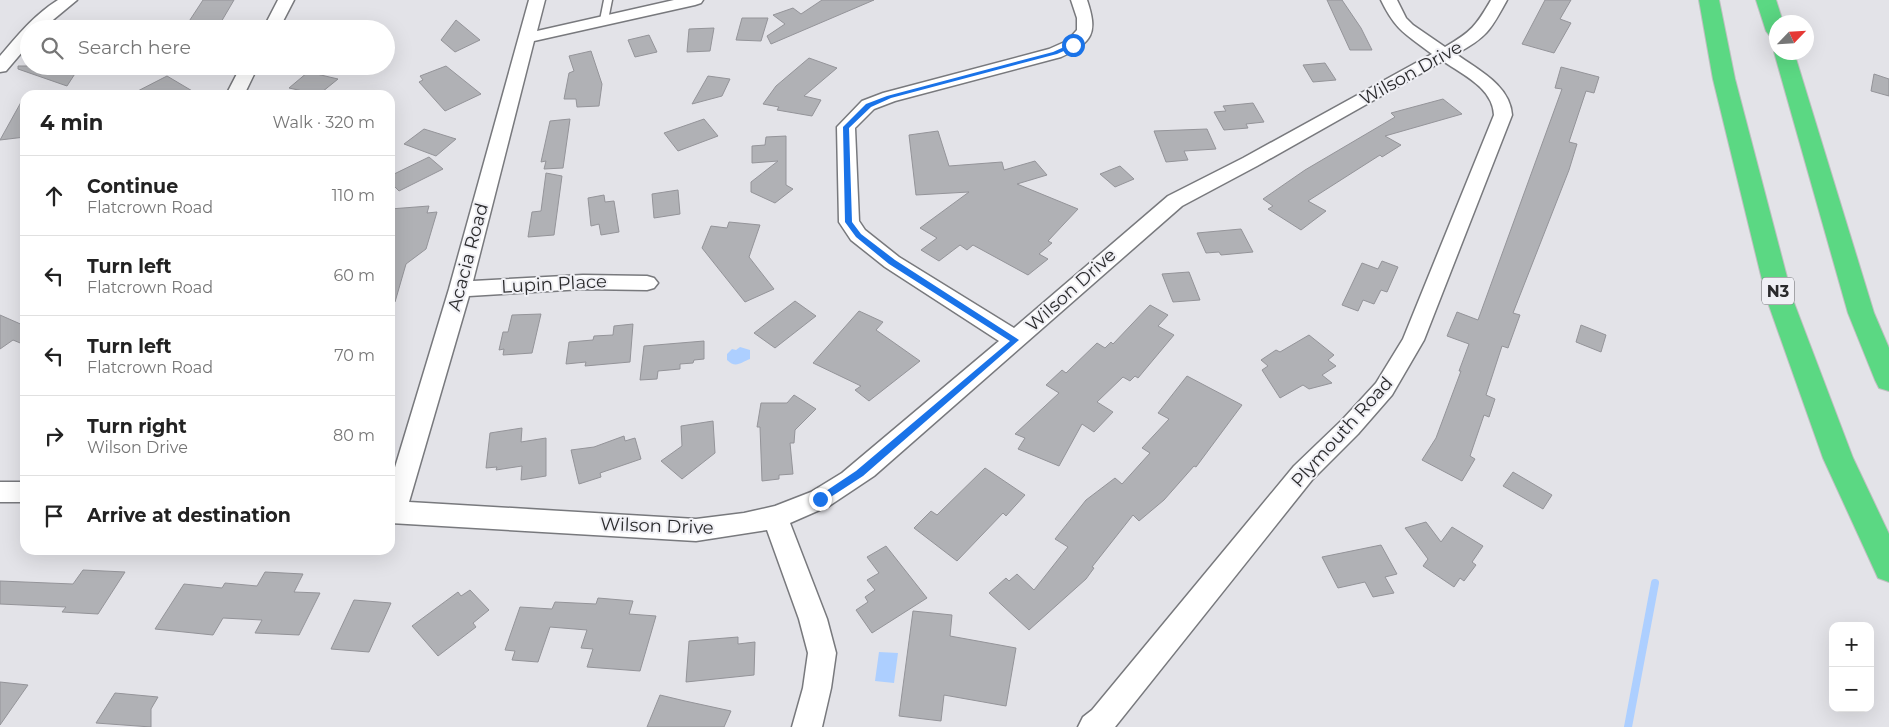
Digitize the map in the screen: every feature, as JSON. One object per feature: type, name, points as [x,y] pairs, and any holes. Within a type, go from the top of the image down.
[{"type":"highway","name":"N3","points":[[1709,0],[1724,79],[1780,300],[1838,458],[1889,568]]},
{"type":"highway","points":[[1766,0],[1771,15]]},
{"type":"highway","points":[[1787,60],[1861,313],[1889,380]]},
{"type":"street","points":[[42,20],[69,0]]},
{"type":"street","points":[[276,20],[286,0]]},
{"type":"street","name":"Acacia Road","points":[[395,502],[460,289],[537,0]]},
{"type":"street","points":[[526,38],[695,0]]},
{"type":"street","points":[[1015,340],[892,262],[858,236],[849,222],[846,127],[868,105],[889,97],[1055,53],[1073,45],[1085,32],[1085,18],[1079,0]]},
{"type":"street","name":"Plymouth Road","points":[[1093,727],[1102,720],[1303,474],[1350,427],[1384,389],[1413,340],[1503,114],[1503,105],[1498,95],[1488,85],[1447,54],[1418,38],[1407,28],[1399,20],[1389,0]]},
{"type":"street","name":"Wilson Drive","points":[[395,512],[696,530],[740,526],[775,518],[820,499],[859,474],[1159,213],[1175,202],[1473,38],[1485,25],[1499,0]]},
{"type":"street","points":[[0,67],[20,44]]},
{"type":"street","points":[[238,90],[245,75]]},
{"type":"street","name":"Lupin Place","points":[[460,289],[583,282],[648,283]]},
{"type":"street","points":[[775,518],[813,619],[822,653],[817,688],[808,727]]},
{"type":"lane","points":[[604,20],[608,0]]},
{"type":"water","points":[[740,347],[750,350],[750,359],[738,364],[730,363],[727,360],[727,354],[732,349],[736,350]]},
{"type":"water","points":[[879,652],[898,653],[894,683],[875,681]]},
{"type":"building","points":[[203,0],[234,0],[222,20],[190,20]]},
{"type":"building","points":[[822,0],[874,0],[771,44],[767,36],[785,24],[773,15],[793,8],[801,14]]},
{"type":"building","points":[[1327,0],[1342,0],[1361,28],[1372,50],[1350,50]]},
{"type":"building","points":[[1545,0],[1571,0],[1560,19],[1571,23],[1554,53],[1522,44]]},
{"type":"building","points":[[742,18],[768,18],[761,41],[736,40]]},
{"type":"building","points":[[456,20],[480,40],[455,52],[441,40]]},
{"type":"building","points":[[714,28],[710,51],[687,52],[689,29]]},
{"type":"building","points":[[649,35],[657,52],[635,57],[628,40]]},
{"type":"building","points":[[591,51],[602,84],[599,106],[577,107],[576,99],[564,99],[569,73],[574,71],[569,56]]},
{"type":"building","points":[[809,58],[837,68],[804,96],[821,100],[812,116],[777,110],[779,107],[763,104],[776,86]]},
{"type":"building","points":[[1325,63],[1336,80],[1313,82],[1303,65]]},
{"type":"building","points":[[446,66],[481,94],[445,111],[419,82],[423,80],[420,76]]},
{"type":"building","points":[[1561,67],[1599,77],[1594,93],[1586,91],[1569,142],[1577,144],[1569,170],[1513,313],[1520,315],[1508,348],[1502,346],[1486,395],[1495,399],[1489,417],[1484,415],[1470,456],[1475,459],[1462,481],[1422,460],[1436,438],[1469,344],[1447,336],[1457,312],[1478,320],[1562,89],[1555,88]]},
{"type":"building","points":[[1874,74],[1889,79],[1889,96],[1871,91]]},
{"type":"building","points":[[35,75],[74,75],[67,86]]},
{"type":"building","points":[[304,75],[321,75],[338,79],[324,90],[289,88]]},
{"type":"building","points":[[167,76],[191,90],[140,90]]},
{"type":"building","points":[[708,76],[730,79],[722,96],[692,104]]},
{"type":"building","points":[[1443,99],[1462,114],[1385,136],[1401,145],[1382,157],[1380,155],[1308,201],[1326,211],[1301,230],[1268,209],[1273,206],[1263,199],[1305,170],[1395,117],[1391,113]]},
{"type":"building","points":[[1253,103],[1264,122],[1246,124],[1248,128],[1224,130],[1214,112],[1226,111],[1223,106]]},
{"type":"building","points":[[20,104],[20,138],[0,140]]},
{"type":"building","points":[[570,119],[563,168],[544,169],[546,161],[541,162],[550,121]]},
{"type":"building","points":[[704,119],[718,136],[678,151],[664,133]]},
{"type":"building","points":[[424,129],[456,139],[436,156],[404,144]]},
{"type":"building","points":[[1207,129],[1216,149],[1184,151],[1188,160],[1166,162],[1154,131]]},
{"type":"building","points":[[938,131],[949,166],[1002,162],[1004,170],[1035,161],[1047,175],[1017,184],[1078,209],[1048,241],[1052,243],[1039,254],[1048,259],[1028,275],[973,245],[967,250],[960,245],[939,261],[921,250],[937,238],[920,228],[969,192],[916,195],[909,135]]},
{"type":"building","points":[[786,136],[786,185],[793,189],[775,203],[751,192],[751,182],[778,161],[752,163],[752,146],[765,145],[766,137]]},
{"type":"building","points":[[429,157],[443,169],[399,191],[395,187],[395,174]]},
{"type":"building","points":[[1120,166],[1134,179],[1115,187],[1100,174]]},
{"type":"building","points":[[546,173],[562,176],[554,235],[528,237],[532,212],[541,211]]},
{"type":"building","points":[[678,190],[680,214],[654,218],[652,194]]},
{"type":"building","points":[[604,195],[605,202],[614,201],[619,232],[601,235],[599,224],[591,226],[588,198]]},
{"type":"building","points":[[429,206],[427,213],[437,212],[426,249],[406,264],[395,302],[395,209]]},
{"type":"building","points":[[729,222],[760,225],[749,257],[774,289],[745,302],[702,248],[711,226],[727,228]]},
{"type":"building","points":[[1241,229],[1253,252],[1221,255],[1219,252],[1206,253],[1197,233]]},
{"type":"building","points":[[1382,261],[1398,267],[1387,292],[1381,290],[1374,304],[1363,300],[1358,311],[1342,305],[1362,263],[1378,269]]},
{"type":"building","points":[[1189,272],[1200,300],[1173,302],[1162,274]]},
{"type":"building","points":[[795,301],[816,316],[775,348],[754,333]]},
{"type":"building","points":[[1150,305],[1168,315],[1158,326],[1174,335],[1138,378],[1135,376],[1130,381],[1123,377],[1097,402],[1113,412],[1094,432],[1082,424],[1059,466],[1018,449],[1025,438],[1015,434],[1059,393],[1046,385],[1062,370],[1066,373],[1097,343],[1105,348],[1111,342],[1113,344]]},
{"type":"building","points":[[859,311],[883,322],[876,330],[920,361],[869,401],[855,390],[861,386],[813,363]]},
{"type":"building","points":[[541,314],[532,353],[503,355],[504,349],[499,350],[503,332],[508,332],[512,315]]},
{"type":"building","points":[[0,315],[20,324],[20,343],[13,340],[0,349]]},
{"type":"building","points":[[633,324],[630,362],[585,366],[586,362],[566,364],[569,342],[593,340],[594,336],[613,335],[614,326]]},
{"type":"building","points":[[1581,325],[1606,335],[1601,352],[1576,342]]},
{"type":"building","points":[[1309,335],[1334,355],[1328,360],[1336,366],[1322,375],[1332,383],[1309,389],[1303,385],[1280,398],[1262,370],[1268,366],[1261,360],[1276,350],[1280,352]]},
{"type":"building","points":[[704,341],[704,359],[694,360],[693,363],[680,364],[680,369],[658,371],[657,379],[640,380],[644,346]]},
{"type":"building","points":[[1187,376],[1242,405],[1196,467],[1194,466],[1164,500],[1139,521],[1133,515],[1092,567],[1094,568],[1086,579],[1029,630],[989,593],[1006,578],[1009,581],[1017,574],[1034,590],[1068,547],[1055,539],[1086,500],[1115,478],[1122,484],[1150,453],[1142,448],[1169,419],[1158,413]]},
{"type":"building","points":[[794,395],[816,409],[795,430],[794,443],[790,443],[793,474],[779,475],[779,479],[762,481],[760,427],[757,427],[761,403],[787,403]]},
{"type":"building","points":[[713,421],[715,453],[682,479],[661,461],[682,446],[681,426]]},
{"type":"building","points":[[522,428],[521,442],[546,438],[546,476],[521,480],[522,466],[496,470],[497,467],[486,468],[490,433]]},
{"type":"building","points":[[624,436],[625,441],[635,438],[641,459],[600,473],[601,477],[579,484],[571,450],[594,447]]},
{"type":"building","points":[[985,468],[1025,495],[1006,516],[1003,513],[957,561],[914,528],[931,511],[937,515]]},
{"type":"building","points":[[1513,472],[1552,495],[1543,509],[1503,486]]},
{"type":"building","points":[[1426,522],[1441,542],[1452,527],[1483,546],[1472,562],[1476,565],[1464,581],[1460,578],[1454,587],[1423,566],[1428,559],[1405,528]]},
{"type":"building","points":[[1381,545],[1397,574],[1385,577],[1394,593],[1373,597],[1365,582],[1338,588],[1322,557]]},
{"type":"building","points":[[886,546],[927,598],[872,633],[856,610],[868,602],[865,597],[875,590],[867,580],[879,573],[867,557]]},
{"type":"building","points":[[83,570],[125,572],[98,614],[62,612],[66,607],[0,604],[0,581],[73,584]]},
{"type":"building","points":[[265,572],[303,574],[294,592],[320,593],[299,635],[255,633],[262,620],[223,618],[213,635],[155,629],[184,584],[222,588],[225,583],[257,586]]},
{"type":"building","points":[[470,590],[489,610],[473,623],[476,627],[438,656],[412,626],[458,592],[461,596]]},
{"type":"building","points":[[598,598],[633,601],[629,614],[656,616],[640,671],[587,667],[593,649],[581,648],[587,630],[550,627],[538,662],[512,660],[515,651],[505,650],[520,607],[552,609],[555,602],[596,604]]},
{"type":"building","points":[[354,600],[391,603],[369,652],[331,649]]},
{"type":"building","points":[[913,611],[952,615],[950,636],[1016,648],[1006,706],[944,695],[941,721],[899,716]]},
{"type":"building","points":[[738,637],[738,644],[755,642],[754,675],[686,682],[689,641]]},
{"type":"building","points":[[0,682],[28,685],[0,725]]},
{"type":"building","points":[[115,693],[158,697],[151,709],[151,727],[96,723]]},
{"type":"building","points":[[660,695],[731,711],[724,727],[647,727]]},
{"type":"waterway","points":[[1628,727],[1655,583]]},
{"type":"route","points":[[820,499],[859,474],[1015,340],[892,262],[858,236],[849,222],[846,127],[868,105],[889,97],[1055,53],[1073,45]]}]
